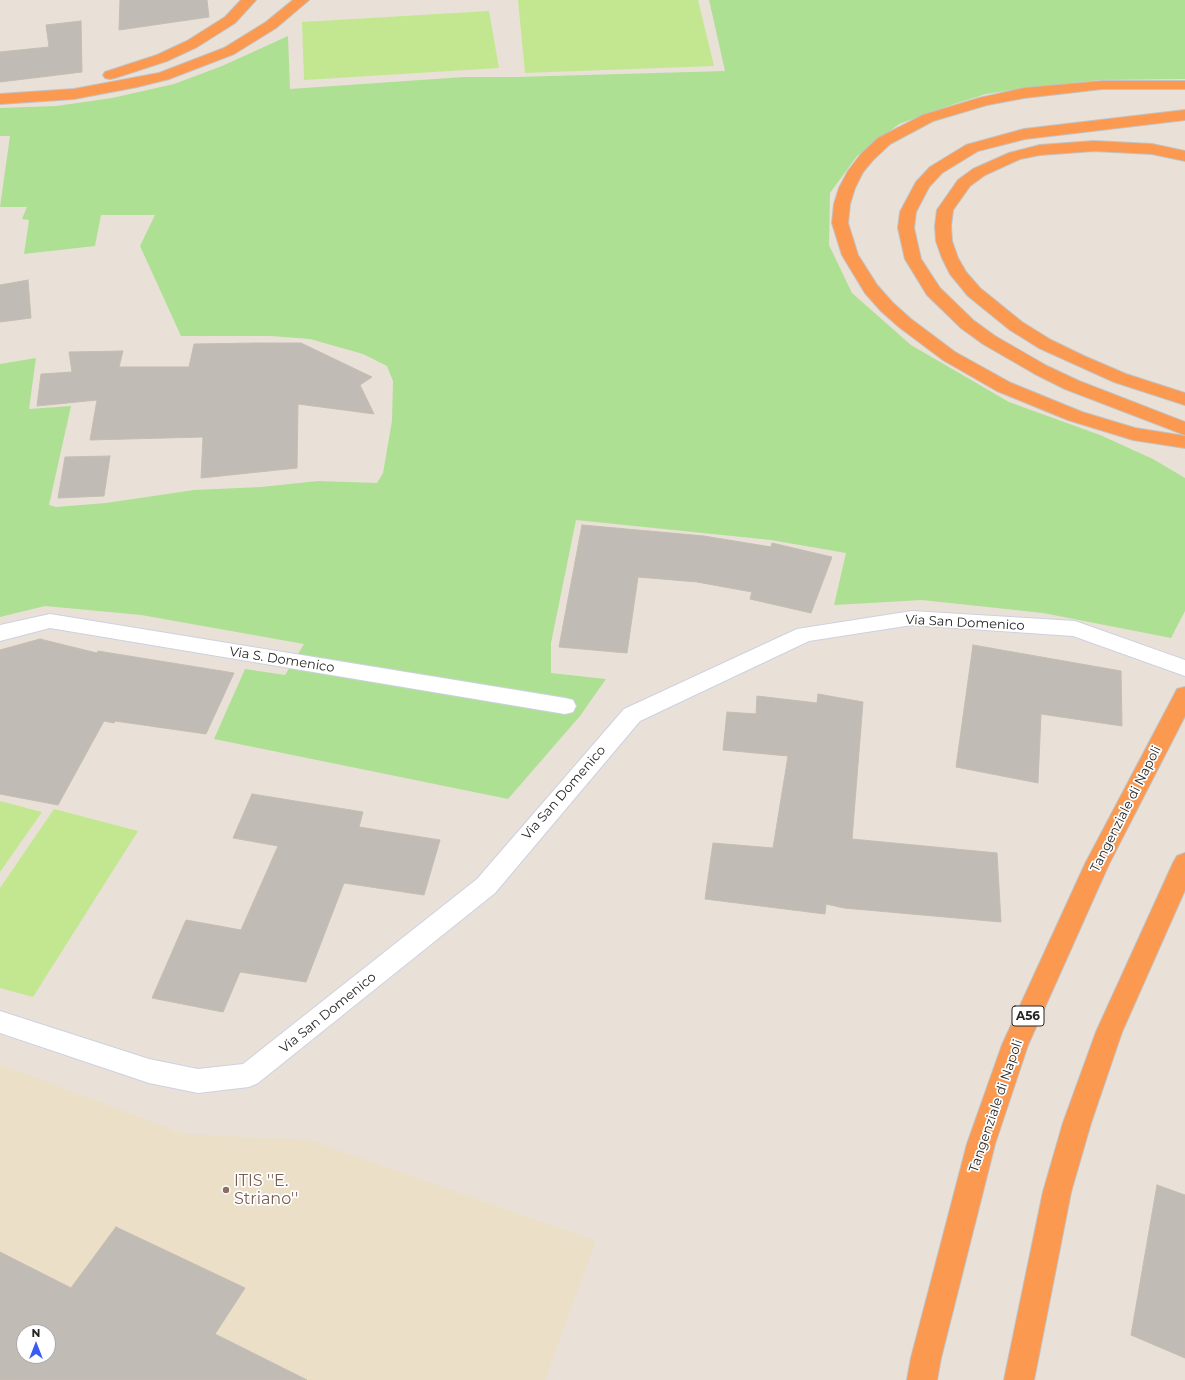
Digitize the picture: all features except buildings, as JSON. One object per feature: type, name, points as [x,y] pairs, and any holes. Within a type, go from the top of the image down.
[{"type":"highway","points":[[162,58],[185,45],[215,22],[232,0]]},
{"type":"highway","points":[[0,93],[60,86],[92,80],[162,58],[212,33],[230,20],[249,0]]},
{"type":"highway","points":[[229,51],[263,26],[288,0]]},
{"type":"highway","points":[[0,99],[74,94],[137,83],[187,68],[229,51],[271,26],[302,0]]},
{"type":"highway","points":[[1185,85],[1102,85],[1024,93],[984,101],[928,118],[884,142],[867,157],[856,171],[847,188],[842,204],[840,223],[850,255],[859,272],[871,289],[887,307],[905,323],[949,356],[1004,387],[1076,416],[1133,434],[1185,442]]},
{"type":"highway","points":[[1185,115],[1024,134],[972,148],[936,170],[922,185],[908,212],[906,228],[908,243],[913,259],[933,291],[957,315],[989,340],[1041,370],[1072,385],[1185,429]]},
{"type":"highway","points":[[1185,156],[1152,149],[1094,146],[1040,150],[1015,156],[979,172],[964,184],[945,210],[942,226],[944,241],[950,258],[959,274],[974,292],[1016,326],[1045,344],[1078,360],[1120,378],[1185,399]]},
{"type":"highway","name":"Tangenziale di Napoli","points":[[924,1369],[980,1144],[1015,1045],[1097,864],[1185,695]]},
{"type":"highway","points":[[1019,1380],[1058,1192],[1078,1123],[1109,1032],[1185,863]]},
{"type":"street","name":"Via San Domenico","points":[[0,1022],[149,1071],[198,1082],[249,1075],[486,886],[632,715],[805,634],[912,618],[1075,629],[1185,668]]},
{"type":"street","name":"Via S. Domenico","points":[[0,633],[50,621],[565,706]]},
{"type":"shaded area","name":"ITIS ''E. Striano''","points":[[0,1064],[184,1134],[310,1140],[596,1241],[545,1380],[0,1380]]},
{"type":"green space","points":[[518,0],[698,0],[714,66],[525,73]]},
{"type":"green space","points":[[709,0],[1185,0],[1185,79],[1100,80],[1024,88],[986,94],[951,105],[899,124],[857,156],[830,193],[829,245],[852,293],[911,345],[1009,402],[1100,435],[1153,459],[1185,478],[1185,611],[1171,638],[1043,613],[922,600],[834,605],[846,553],[771,540],[576,520],[551,643],[551,673],[606,679],[580,716],[508,799],[214,739],[245,669],[285,675],[304,644],[141,615],[45,606],[0,617],[0,364],[36,358],[29,409],[71,406],[49,505],[56,507],[106,503],[194,490],[261,487],[318,481],[377,483],[383,473],[392,421],[393,381],[387,366],[363,354],[310,339],[271,336],[181,336],[140,246],[155,215],[101,215],[95,246],[24,254],[29,220],[22,219],[27,207],[0,207],[10,136],[0,136],[0,108],[56,106],[112,98],[174,84],[222,66],[288,36],[290,89],[464,77],[725,71]]},
{"type":"green space","points":[[489,11],[499,68],[304,80],[302,22]]},
{"type":"green space","points":[[0,801],[42,812],[0,872]]},
{"type":"green space","points":[[54,809],[138,831],[33,997],[0,988],[0,888]]},
{"type":"place","name":"ITIS ''E. Striano''","points":[[226,1190]]}]
